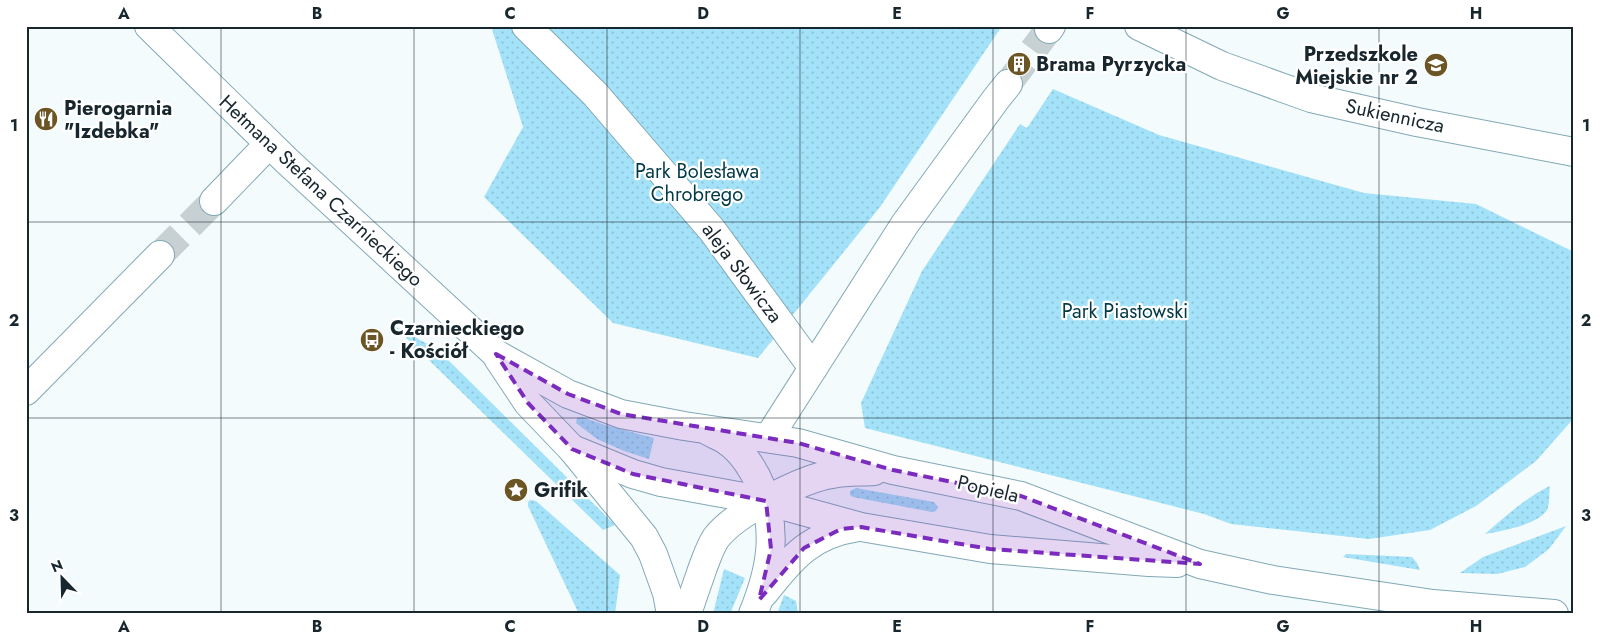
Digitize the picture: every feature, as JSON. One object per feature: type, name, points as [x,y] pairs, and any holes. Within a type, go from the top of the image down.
[{"type":"main road","name":"Hetmana Stefana Czarnieckiego","points":[[149,26],[269,144],[496,354]]},
{"type":"main road","name":"aleja Słowicza","points":[[526,26],[595,94],[712,230],[813,368]]},
{"type":"main road","name":"Sukiennicza","points":[[1139,26],[1222,66],[1311,98],[1417,122],[1574,152]]},
{"type":"main road","points":[[769,437],[905,224],[1008,84]]},
{"type":"main road","points":[[214,201],[269,144]]},
{"type":"main road","points":[[26,391],[160,255]]},
{"type":"main road","points":[[496,354],[568,394],[621,414],[701,428],[727,441],[739,452],[757,478],[766,501],[771,525],[771,549],[767,575],[756,607]]},
{"type":"main road","points":[[496,354],[528,403],[572,449],[644,537],[653,554],[667,593],[671,614]]},
{"type":"main road","name":"Popiela","points":[[701,428],[798,442],[894,470],[1021,496],[1200,564],[1274,580],[1433,604],[1554,614]]},
{"type":"main road","name":"Popiela","points":[[572,449],[633,474],[661,482],[766,501],[861,527],[990,549],[1149,562],[1200,564]]},
{"type":"main road","points":[[687,614],[710,550],[716,538],[728,526],[766,501],[804,482],[832,474],[894,470]]},
{"type":"main road","points":[[756,607],[782,569],[804,548],[823,536],[841,530],[861,527]]},
{"type":"highlighted area","points":[[496,354],[568,394],[621,414],[798,443],[893,470],[1021,496],[1200,564],[990,549],[861,527],[841,529],[804,548],[759,600],[771,549],[766,501],[633,474],[572,449],[528,403]]},
{"type":"green space","name":"Park Bolesława Chrobrego","points":[[491,26],[1002,26],[880,207],[758,358],[613,323],[484,197],[523,127]]},
{"type":"green space","name":"Park Piastowski","points":[[1053,89],[1159,135],[1364,193],[1476,204],[1574,252],[1574,418],[1536,461],[1476,506],[1430,530],[1369,539],[1231,524],[1204,514],[865,428],[861,403],[922,271],[1020,124],[1027,128]]},
{"type":"green space","points":[[394,326],[437,349],[615,525],[603,530]]},
{"type":"green space","points":[[582,417],[654,438],[649,459],[624,451],[597,439],[576,423],[577,418]]},
{"type":"green space","points":[[1550,486],[1548,508],[1542,515],[1519,526],[1485,534],[1524,502]]},
{"type":"green space","points":[[856,488],[934,502],[938,507],[936,511],[932,512],[853,497],[850,495],[850,491]]},
{"type":"green space","points":[[530,500],[536,501],[620,575],[615,614],[579,614],[528,506]]},
{"type":"green space","points":[[1566,526],[1549,549],[1525,567],[1497,574],[1460,573],[1483,557]]},
{"type":"green space","points":[[1346,554],[1412,557],[1420,570],[1343,557]]},
{"type":"green space","points":[[724,569],[745,578],[730,614],[713,614]]},
{"type":"green space","points":[[784,595],[796,601],[798,614],[777,614]]},
{"type":"tunnel","points":[[1008,84],[1049,29]]},
{"type":"tunnel","points":[[160,255],[214,201]]},
{"type":"place","name":"Brama Pyrzycka","points":[[1019,64]]},
{"type":"place","name":"Przedszkole Miejskie nr 2","points":[[1436,65]]},
{"type":"place","name":"Pierogarnia \"Izdebka\"","points":[[46,119]]},
{"type":"place","name":"Czarnieckiego - Kościół","points":[[372,340]]},
{"type":"place","name":"Grifik","points":[[516,490]]}]
